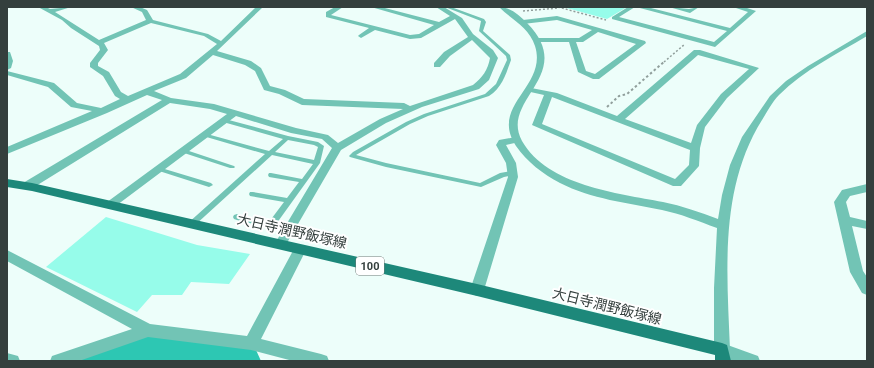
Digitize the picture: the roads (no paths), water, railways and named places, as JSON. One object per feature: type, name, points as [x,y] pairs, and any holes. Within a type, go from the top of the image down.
[{"type":"main road","name":"大日寺潤野飯塚線","points":[[7,183],[109,204],[300,250],[477,290],[723,356]]},
{"type":"street","points":[[41,7],[50,11],[98,43],[104,50],[94,63],[94,67],[106,74],[118,94],[127,100]]},
{"type":"street","points":[[50,11],[68,7]]},
{"type":"street","points":[[134,7],[145,11],[150,21]]},
{"type":"street","points":[[7,152],[183,76],[221,44],[260,7]]},
{"type":"street","points":[[340,7],[328,13],[328,16],[376,27],[410,37],[421,36],[455,16]]},
{"type":"street","points":[[374,7],[441,25]]},
{"type":"street","points":[[280,245],[338,148],[383,121],[410,109],[476,87],[485,80],[494,64],[494,58],[490,52],[472,37],[464,24],[455,16],[439,7]]},
{"type":"street","points":[[502,7],[522,22],[537,40],[541,56],[540,67],[513,118],[516,140],[536,162],[564,181],[601,193],[680,211],[722,225]]},
{"type":"street","points":[[632,7],[614,18],[715,45],[753,11],[736,7]]},
{"type":"street","points":[[639,7],[731,30]]},
{"type":"street","points":[[672,7],[690,11],[696,7]]},
{"type":"street","points":[[522,22],[557,18],[642,43],[596,77],[582,72],[572,40]]},
{"type":"street","points":[[98,43],[150,21],[206,35],[221,44]]},
{"type":"street","points":[[626,38],[644,26]]},
{"type":"street","points":[[361,36],[376,27]]},
{"type":"street","points":[[537,40],[580,40],[597,30]]},
{"type":"street","points":[[752,361],[723,356],[722,225],[730,180],[743,144],[755,121],[777,92],[803,73],[867,33]]},
{"type":"street","points":[[437,65],[447,54],[472,37]]},
{"type":"street","points":[[212,52],[248,63],[258,70],[267,88],[282,92],[302,102],[404,106],[410,109]]},
{"type":"street","points":[[549,94],[537,125],[677,184],[694,166],[695,148],[700,127],[719,102],[755,68],[697,52],[619,120]]},
{"type":"street","points":[[7,54],[10,58],[7,68]]},
{"type":"street","points":[[7,73],[51,85],[74,105],[104,110]]},
{"type":"street","points":[[529,89],[549,94],[695,148]]},
{"type":"street","points":[[148,92],[169,100],[211,106],[294,131],[325,136],[338,148]]},
{"type":"street","points":[[27,186],[169,100]]},
{"type":"street","points":[[109,204],[234,114]]},
{"type":"street","points":[[477,290],[513,177],[510,163],[500,145],[502,142],[516,140]]},
{"type":"street","points":[[867,188],[846,193],[840,202],[844,220],[867,289]]},
{"type":"street","points":[[844,220],[867,225]]},
{"type":"street","points":[[251,343],[300,250]]},
{"type":"street","points":[[7,256],[148,330],[251,343],[321,361]]},
{"type":"street","points":[[58,361],[148,330]]},
{"type":"street","points":[[7,360],[12,361]]},
{"type":"lane","points":[[447,7],[476,16],[482,20],[484,22],[482,31],[508,56],[509,60],[499,85],[495,91],[487,95],[408,123],[354,153],[352,156],[386,166],[481,185],[502,175],[512,173]]},
{"type":"lane","points":[[224,121],[287,138],[316,143],[321,146],[317,163],[271,225],[237,217]]},
{"type":"lane","points":[[205,135],[317,163]]},
{"type":"lane","points":[[191,224],[287,138]]},
{"type":"lane","points":[[183,151],[232,167]]},
{"type":"lane","points":[[158,169],[209,185]]},
{"type":"lane","points":[[271,175],[303,181]]},
{"type":"lane","points":[[252,194],[289,201]]},
{"type":"waterway","points":[[94,361],[120,354],[157,350],[244,361]]}]
